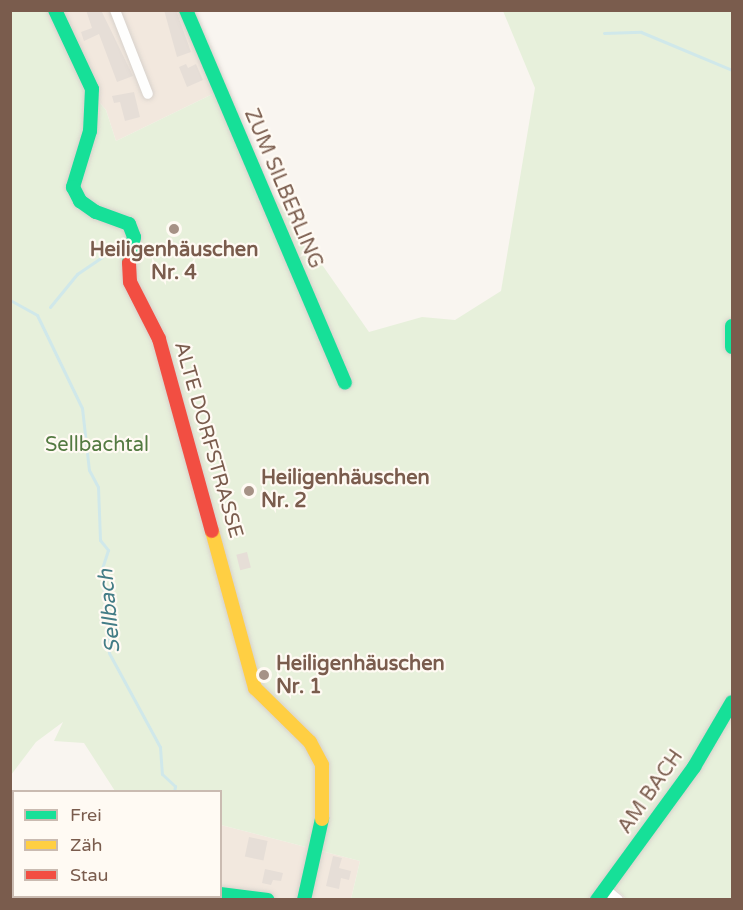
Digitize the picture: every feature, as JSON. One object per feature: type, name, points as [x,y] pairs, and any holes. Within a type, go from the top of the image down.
[{"type":"street","name":"ALTE DORFSTRASSE","points":[[55,10],[92,89],[90,130],[73,187],[80,201],[96,212],[129,224],[134,237],[129,261],[130,282],[159,339],[255,688],[310,742],[322,765],[325,801],[317,852],[304,900]]},
{"type":"street","points":[[115,10],[148,94]]},
{"type":"street","name":"ZUM SILBERLING","points":[[186,10],[345,382]]},
{"type":"street","points":[[732,326],[732,347]]},
{"type":"street","name":"AM BACH","points":[[601,894],[694,766],[732,702]]},
{"type":"street","points":[[222,894],[268,900]]},
{"type":"street","points":[[601,894],[618,900]]},
{"type":"shaded area","points":[[21,11],[191,11],[225,88],[116,141],[106,110]]},
{"type":"shaded area","points":[[222,825],[360,861],[351,899],[139,900],[222,898]]},
{"type":"green space","name":"Sellbachtal","points":[[11,11],[48,11],[49,20],[84,85],[106,110],[116,141],[225,88],[272,193],[369,332],[422,317],[455,320],[501,291],[535,88],[503,11],[732,11],[732,899],[626,899],[606,878],[588,899],[351,899],[360,861],[222,825],[222,790],[114,790],[84,743],[54,741],[63,722],[36,742],[11,775]]},
{"type":"building","points":[[86,10],[101,10],[133,76],[117,82],[99,34],[84,41],[81,32],[92,28]]},
{"type":"building","points":[[164,10],[176,10],[191,52],[177,57]]},
{"type":"building","points":[[186,64],[188,68],[196,64],[203,80],[187,87],[179,67]]},
{"type":"building","points":[[134,92],[140,117],[125,121],[120,102],[114,103],[112,96]]},
{"type":"building","points":[[247,552],[251,568],[240,570],[236,555]]},
{"type":"building","points":[[249,837],[268,841],[263,861],[245,857]]},
{"type":"building","points":[[333,856],[342,858],[339,868],[351,871],[349,880],[341,878],[339,889],[326,886]]},
{"type":"building","points":[[265,869],[283,873],[281,881],[273,880],[271,885],[262,883]]},
{"type":"waterway","points":[[604,33],[641,32],[732,70]]},
{"type":"waterway","points":[[50,307],[77,274],[104,256]]},
{"type":"waterway","name":"Sellbach","points":[[10,300],[37,315],[82,408],[89,470],[98,487],[100,540],[108,550],[102,568],[109,653],[160,747],[162,774],[175,786],[174,790]]},
{"type":"traffic: fast","points":[[55,10],[92,89],[90,131],[73,187],[80,201],[96,212],[129,224],[134,237],[129,263]]},
{"type":"traffic: fast","points":[[186,10],[345,382]]},
{"type":"traffic: fast","points":[[732,326],[732,347]]},
{"type":"traffic: fast","points":[[597,900],[694,767],[732,702]]},
{"type":"traffic: fast","points":[[304,900],[322,819]]},
{"type":"traffic: fast","points":[[222,894],[268,900]]},
{"type":"traffic: fast","points":[[184,900],[189,898]]},
{"type":"traffic: slow","points":[[212,531],[255,688],[310,742],[322,765],[322,819]]},
{"type":"traffic: jam","points":[[129,263],[130,282],[159,339],[212,531]]},
{"type":"place","name":"Heiligenhäuschen Nr. 4","points":[[174,229]]},
{"type":"place","name":"Heiligenhäuschen Nr. 2","points":[[249,491]]},
{"type":"place","name":"Heiligenhäuschen Nr. 1","points":[[264,675]]}]
